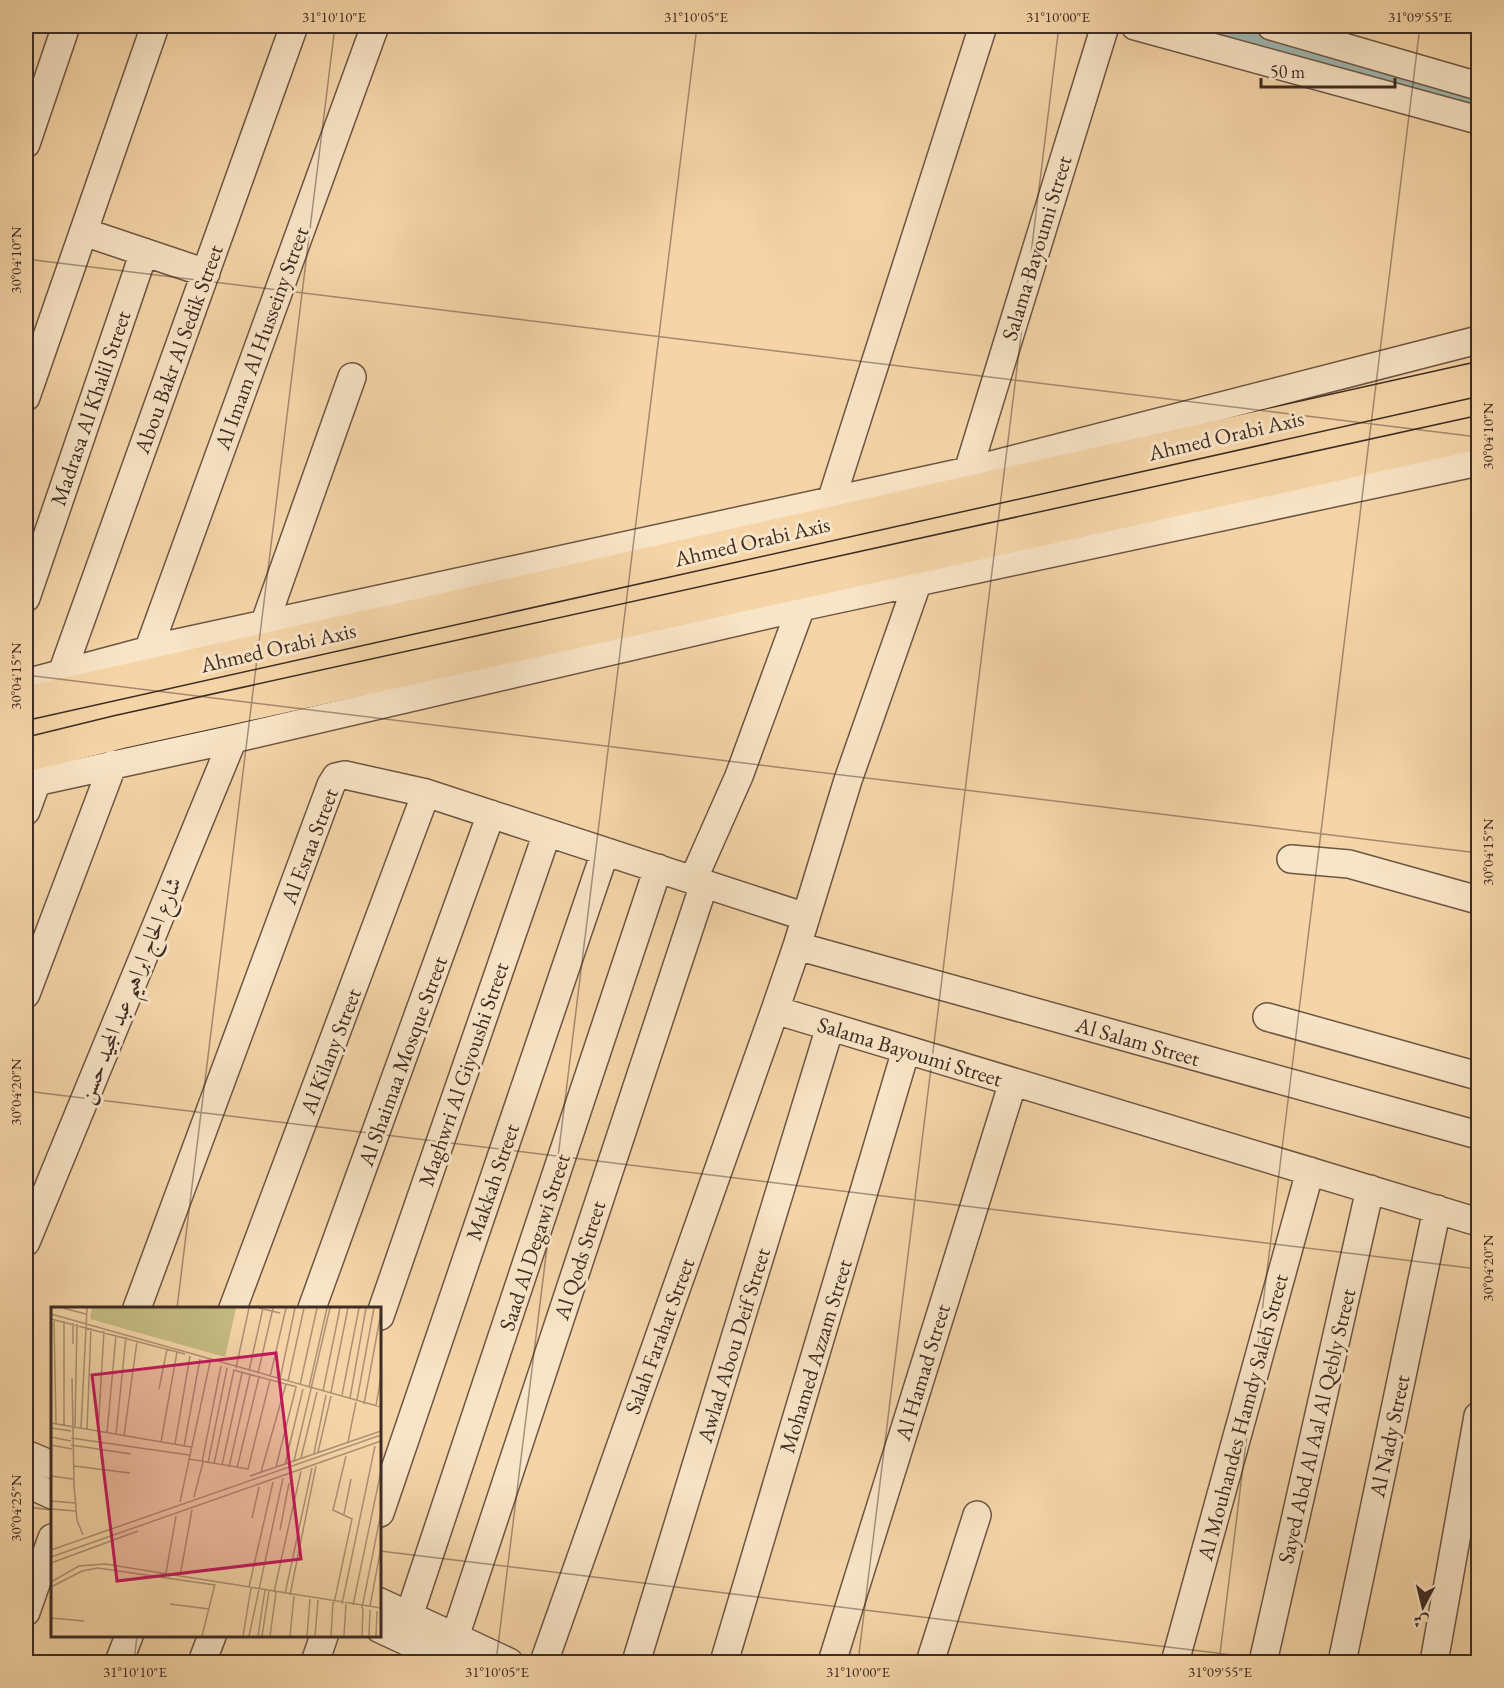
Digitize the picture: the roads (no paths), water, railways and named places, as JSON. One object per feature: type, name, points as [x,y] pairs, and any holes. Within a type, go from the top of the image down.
[{"type":"highway","name":"Ahmed Orabi Axis","points":[[26,703],[1479,379]]},
{"type":"highway","points":[[29,773],[120,732],[1479,433]]},
{"type":"street","points":[[26,144],[66,26]]},
{"type":"street","points":[[26,397],[155,26]]},
{"type":"street","name":"Abou Bakr Al Sedik Street","points":[[62,673],[294,26]]},
{"type":"street","name":"Al Imam Al Husseiny Street","points":[[148,651],[375,26]]},
{"type":"street","points":[[831,501],[983,26]]},
{"type":"street","name":"Salama Bayoumi Street","points":[[968,471],[1105,26]]},
{"type":"street","points":[[1135,26],[1479,120]]},
{"type":"street","points":[[1271,26],[1479,86]]},
{"type":"street","points":[[84,232],[206,273]]},
{"type":"street","name":"Madrasa Al Khalil Street","points":[[26,598],[144,252]]},
{"type":"street","points":[[26,683],[148,651],[968,471],[1479,340]]},
{"type":"street","points":[[264,625],[352,377]]},
{"type":"street","points":[[26,811],[29,773],[113,764],[233,739],[801,607],[1479,462]]},
{"type":"street","points":[[775,1010],[848,780],[918,581]]},
{"type":"street","name":"Al Qods Street","points":[[453,1650],[699,882],[801,607]]},
{"type":"street","name":"شارع الحاج ابراهيم عبد المجيد حسن","points":[[26,1242],[233,739]]},
{"type":"street","points":[[26,994],[113,764]]},
{"type":"street","name":"Al Esraa Street","points":[[137,1307],[331,785],[336,777],[345,775],[426,793],[806,917]]},
{"type":"street","name":"Al Kilany Street","points":[[233,1307],[426,793]]},
{"type":"street","name":"Al Shaimaa Mosque Street","points":[[312,1307],[491,814]]},
{"type":"street","name":"Maghwri Al Giyoushi Street","points":[[381,1313],[547,832]]},
{"type":"street","name":"Makkah Street","points":[[381,1509],[605,852]]},
{"type":"street","points":[[1292,859],[1349,864],[1479,900]]},
{"type":"street","name":"Saad Al Degawi Street","points":[[410,1616],[658,868]]},
{"type":"street","name":"Al Salam Street","points":[[797,946],[1479,1135]]},
{"type":"street","name":"Salama Bayoumi Street","points":[[775,1010],[1479,1222]]},
{"type":"street","name":"Salah Farahat Street","points":[[543,1662],[775,1010]]},
{"type":"street","points":[[1267,1017],[1479,1076]]},
{"type":"street","name":"Awlad Abou Deif Street","points":[[636,1662],[830,1027]]},
{"type":"street","name":"Mohamed Azzam Street","points":[[724,1662],[906,1050]]},
{"type":"street","name":"Al Hamad Street","points":[[832,1662],[1013,1082]]},
{"type":"street","name":"Al Mouhandes Hamdy Saleh Street","points":[[1175,1662],[1310,1171]]},
{"type":"street","name":"Sayed Abd Al Aal Al Qebly Street","points":[[1263,1662],[1370,1189]]},
{"type":"street","name":"Al Nady Street","points":[[1341,1662],[1437,1209]]},
{"type":"street","points":[[1434,1662],[1479,1416]]},
{"type":"street","points":[[26,1454],[51,1465]]},
{"type":"street","points":[[26,1483],[51,1495]]},
{"type":"street","points":[[930,1662],[977,1515]]},
{"type":"street","points":[[26,1612],[51,1541]]},
{"type":"street","points":[[381,1602],[410,1616],[453,1650]]},
{"type":"street","points":[[381,1629],[453,1650],[509,1662]]},
{"type":"street","points":[[119,1662],[128,1637]]},
{"type":"street","points":[[202,1662],[211,1637]]},
{"type":"street","points":[[315,1662],[323,1637]]},
{"type":"waterway","points":[[1204,26],[1478,104]]}]
